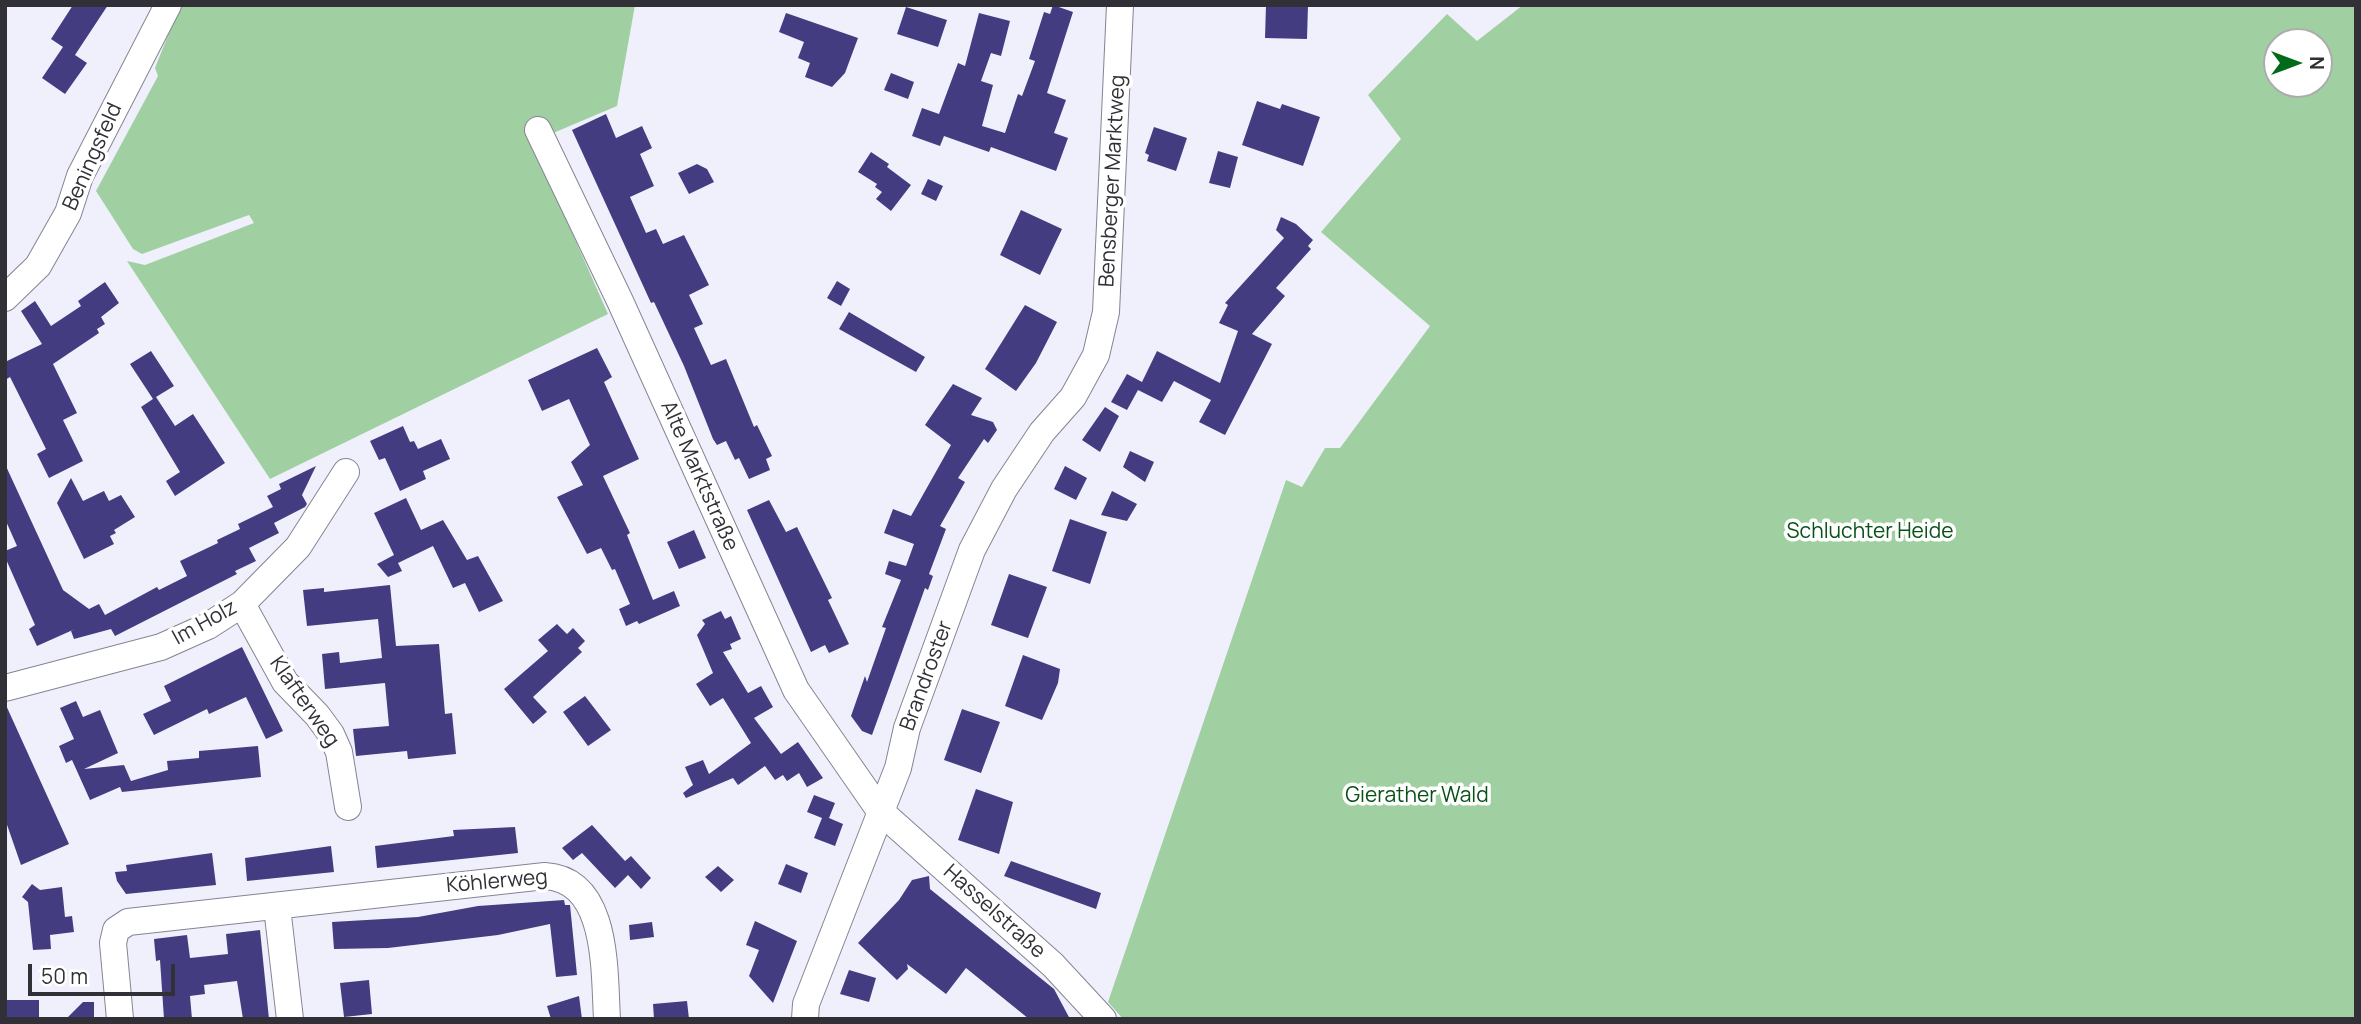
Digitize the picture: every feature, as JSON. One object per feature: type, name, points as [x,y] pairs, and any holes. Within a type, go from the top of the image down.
[{"type":"street","name":"Beningsfeld","points":[[5,298],[38,266],[68,213],[79,176],[168,5]]},
{"type":"street","name":"Bensberger Marktweg","points":[[1096,355],[1106,313],[1120,5]]},
{"type":"street","name":"Alte Marktstraße","points":[[538,130],[626,313],[796,690],[880,811]]},
{"type":"street","name":"Brandroster","points":[[805,1019],[806,1004],[898,768],[907,728],[972,550],[1004,489],[1042,432],[1073,397],[1096,355]]},
{"type":"street","name":"Im Holz","points":[[5,688],[161,647],[208,626],[242,604],[299,547],[346,472]]},
{"type":"street","name":"Klafterweg","points":[[242,604],[285,682],[317,715],[331,734],[339,752],[348,807]]},
{"type":"street","name":"Hasselstraße","points":[[880,811],[1053,965],[1103,1019]]},
{"type":"street","name":"Köhlerweg","points":[[120,1019],[113,943],[116,930],[128,922],[276,907],[369,894],[560,877],[575,884],[587,898],[597,921],[607,1019]]},
{"type":"street","points":[[276,907],[290,1019]]},
{"type":"green space","points":[[180,5],[635,5],[617,106],[532,142],[608,314],[270,479],[127,261],[145,265],[254,223],[249,215],[142,254],[133,249],[96,191],[158,76],[155,68]]},
{"type":"green space","name":"Schluchter Heide","points":[[1523,5],[2356,5],[2356,1019],[1123,1019],[1108,1002],[1286,480],[1302,487],[1325,448],[1340,448],[1430,326],[1321,232],[1401,139],[1368,95],[1447,14],[1477,41]]},
{"type":"building","points":[[73,5],[108,5],[75,55],[87,63],[65,94],[42,78],[63,47],[51,39]]},
{"type":"building","points":[[1053,5],[1073,12],[1047,93],[1066,100],[1054,133],[1068,138],[1056,171],[991,147],[989,152],[944,136],[940,146],[912,136],[922,108],[939,114],[958,63],[965,66],[979,13],[1010,21],[1001,56],[991,53],[981,81],[993,85],[982,126],[1005,133],[1018,94],[1022,96],[1035,61],[1029,59],[1044,12],[1050,14]]},
{"type":"building","points":[[1266,5],[1308,5],[1307,39],[1265,38]]},
{"type":"building","points":[[906,7],[947,20],[938,47],[897,34]]},
{"type":"building","points":[[786,13],[858,38],[845,73],[832,87],[805,77],[810,63],[798,58],[804,42],[779,32]]},
{"type":"building","points":[[891,73],[914,82],[908,99],[884,90]]},
{"type":"building","points":[[1257,101],[1280,109],[1282,104],[1320,117],[1303,166],[1242,145]]},
{"type":"building","points":[[606,114],[616,138],[642,126],[652,148],[640,154],[654,186],[630,197],[646,233],[656,229],[663,244],[684,235],[709,285],[689,295],[703,324],[694,328],[711,365],[726,359],[754,427],[757,425],[772,456],[766,459],[770,470],[749,479],[739,458],[735,460],[726,441],[717,445],[713,439],[684,366],[654,302],[651,303],[572,130]]},
{"type":"building","points":[[1154,127],[1187,138],[1176,171],[1147,161],[1149,155],[1145,153]]},
{"type":"building","points":[[1218,151],[1238,157],[1230,188],[1209,183]]},
{"type":"building","points":[[871,152],[889,164],[887,167],[911,185],[891,211],[876,199],[882,192],[875,187],[877,184],[858,172]]},
{"type":"building","points":[[697,164],[707,169],[714,182],[689,194],[678,173]]},
{"type":"building","points":[[928,179],[943,186],[936,201],[921,194]]},
{"type":"building","points":[[1021,210],[1062,229],[1040,275],[1000,255]]},
{"type":"building","points":[[1281,217],[1296,224],[1313,240],[1308,246],[1311,249],[1276,288],[1285,296],[1252,334],[1272,344],[1225,435],[1199,422],[1211,400],[1174,381],[1162,402],[1138,390],[1127,410],[1111,402],[1127,374],[1142,382],[1157,351],[1220,383],[1238,331],[1219,323],[1228,305],[1225,303],[1284,238],[1276,230]]},
{"type":"building","points":[[837,281],[850,289],[841,306],[827,298]]},
{"type":"building","points":[[105,282],[119,303],[101,317],[105,324],[97,329],[99,333],[53,364],[77,413],[63,420],[83,461],[49,478],[37,454],[46,449],[10,377],[5,380],[5,362],[42,344],[21,311],[35,301],[51,326],[81,306],[78,301]]},
{"type":"building","points":[[1025,305],[1057,322],[1036,363],[1016,391],[985,369]]},
{"type":"building","points":[[849,312],[925,357],[916,372],[839,329]]},
{"type":"building","points":[[597,348],[612,377],[604,382],[639,459],[603,476],[630,533],[627,535],[653,600],[674,591],[680,606],[639,624],[637,621],[626,626],[619,609],[630,604],[615,569],[612,570],[601,548],[587,554],[557,497],[583,485],[571,462],[590,445],[569,399],[542,411],[528,380]]},
{"type":"building","points":[[151,351],[174,386],[156,397],[175,426],[193,414],[225,463],[175,496],[166,481],[180,472],[141,407],[153,399],[130,364]]},
{"type":"building","points":[[953,384],[982,398],[971,415],[993,422],[997,430],[988,443],[984,439],[958,478],[965,482],[940,526],[946,529],[929,574],[933,576],[928,590],[925,588],[872,735],[862,731],[851,716],[865,676],[867,682],[886,628],[882,627],[901,580],[885,574],[889,561],[906,566],[914,544],[884,533],[893,509],[911,516],[951,445],[925,425]]},
{"type":"building","points":[[1105,407],[1119,416],[1100,452],[1082,440]]},
{"type":"building","points":[[403,426],[410,442],[414,441],[418,449],[441,439],[450,459],[423,471],[426,479],[400,491],[385,458],[379,460],[370,441]]},
{"type":"building","points":[[1130,451],[1154,462],[1145,482],[1123,467]]},
{"type":"building","points":[[5,464],[63,590],[89,609],[99,604],[105,615],[157,587],[159,590],[187,576],[180,561],[218,543],[217,540],[240,529],[238,524],[273,507],[267,496],[281,489],[279,484],[316,466],[302,495],[307,504],[305,507],[274,523],[279,533],[249,548],[256,561],[235,571],[237,574],[115,636],[111,629],[74,639],[71,631],[75,629],[37,646],[29,629],[35,625],[5,557],[5,551],[17,546],[5,519]]},
{"type":"building","points":[[1065,466],[1087,478],[1076,500],[1054,489]]},
{"type":"building","points":[[71,478],[83,501],[104,491],[109,501],[121,495],[135,517],[114,530],[116,533],[110,536],[114,544],[84,559],[57,503]]},
{"type":"building","points":[[1112,491],[1137,504],[1127,521],[1101,515]]},
{"type":"building","points":[[406,498],[421,530],[443,520],[467,560],[478,556],[503,601],[479,612],[465,583],[453,588],[433,546],[398,563],[402,571],[388,577],[377,564],[394,555],[374,513]]},
{"type":"building","points":[[769,500],[786,532],[797,527],[832,598],[828,600],[849,644],[829,653],[825,645],[811,652],[747,510]]},
{"type":"building","points":[[1070,519],[1107,532],[1090,584],[1052,571]]},
{"type":"building","points":[[694,530],[706,558],[679,569],[667,542]]},
{"type":"building","points":[[1009,574],[1047,587],[1028,638],[991,625]]},
{"type":"building","points":[[390,585],[396,646],[439,644],[445,714],[452,713],[456,754],[408,759],[407,751],[356,756],[353,729],[389,726],[385,683],[325,689],[322,654],[339,652],[340,663],[382,658],[378,619],[307,626],[303,590],[324,588],[324,592]]},
{"type":"building","points":[[721,611],[725,619],[731,616],[741,639],[730,644],[732,649],[723,652],[748,693],[761,686],[773,707],[754,718],[781,754],[798,742],[823,778],[807,787],[799,773],[787,781],[783,775],[775,780],[765,766],[738,785],[733,778],[686,798],[683,793],[693,785],[685,767],[703,760],[709,774],[751,743],[723,698],[710,706],[696,684],[713,673],[697,635],[705,624],[702,620]]},
{"type":"building","points":[[557,624],[567,634],[573,628],[585,641],[578,648],[582,652],[533,697],[547,712],[533,724],[504,689],[548,651],[538,640]]},
{"type":"building","points":[[242,647],[283,731],[266,739],[246,697],[209,714],[207,709],[154,735],[143,714],[171,701],[164,686]]},
{"type":"building","points":[[1023,655],[1060,669],[1058,683],[1042,720],[1005,706]]},
{"type":"building","points":[[585,696],[611,730],[588,746],[563,712]]},
{"type":"building","points":[[76,701],[83,717],[100,710],[118,753],[84,769],[124,765],[131,781],[168,770],[167,761],[199,758],[199,751],[258,746],[261,777],[122,792],[120,787],[90,800],[72,760],[66,763],[59,746],[74,739],[60,708]]},
{"type":"building","points":[[5,703],[69,844],[21,865],[5,819]]},
{"type":"building","points":[[962,709],[1000,722],[981,773],[944,760]]},
{"type":"building","points":[[976,789],[1013,802],[999,854],[958,840]]},
{"type":"building","points":[[814,795],[835,803],[829,818],[843,824],[835,846],[814,838],[822,818],[807,812]]},
{"type":"building","points":[[592,825],[625,861],[631,856],[651,878],[641,889],[628,875],[615,888],[582,853],[573,860],[562,848]]},
{"type":"building","points":[[515,827],[518,853],[377,868],[375,846],[454,836],[453,830]]},
{"type":"building","points":[[331,846],[334,872],[247,881],[245,858]]},
{"type":"building","points":[[212,853],[216,885],[126,894],[117,881],[115,872],[127,871],[126,865]]},
{"type":"building","points":[[1011,861],[1101,893],[1096,909],[1004,876]]},
{"type":"building","points":[[786,864],[808,873],[801,893],[778,884]]},
{"type":"building","points":[[718,866],[734,880],[721,892],[705,877]]},
{"type":"building","points":[[929,876],[930,889],[1054,989],[1070,1019],[1029,1019],[966,968],[946,994],[907,964],[908,969],[897,980],[858,943],[899,900],[912,880]]},
{"type":"building","points":[[32,884],[40,890],[62,887],[65,917],[72,916],[74,932],[50,935],[51,949],[33,950],[28,902],[22,897]]},
{"type":"building","points":[[564,900],[565,905],[570,905],[577,975],[556,977],[550,924],[498,935],[388,948],[334,949],[332,922],[418,917],[478,906]]},
{"type":"building","points":[[755,921],[797,941],[773,1003],[749,976],[759,950],[746,945]]},
{"type":"building","points":[[652,922],[654,937],[630,940],[629,925]]},
{"type":"building","points":[[260,930],[269,1019],[243,1019],[237,981],[204,985],[205,994],[190,996],[192,1019],[164,1019],[160,960],[156,961],[154,939],[187,935],[190,958],[228,954],[226,934]]},
{"type":"building","points":[[849,970],[876,978],[869,1002],[840,994]]},
{"type":"building","points":[[369,980],[372,1014],[344,1017],[340,983]]},
{"type":"building","points":[[579,996],[582,1019],[551,1019],[547,1006]]},
{"type":"building","points":[[5,1000],[39,1000],[39,1019],[5,1019]]},
{"type":"building","points":[[687,1001],[689,1019],[654,1019],[653,1004]]},
{"type":"building","points":[[83,1002],[94,1002],[94,1019],[66,1019]]},
{"type":"park label","name":"Gierather Wald","points":[[1417,796]]}]
